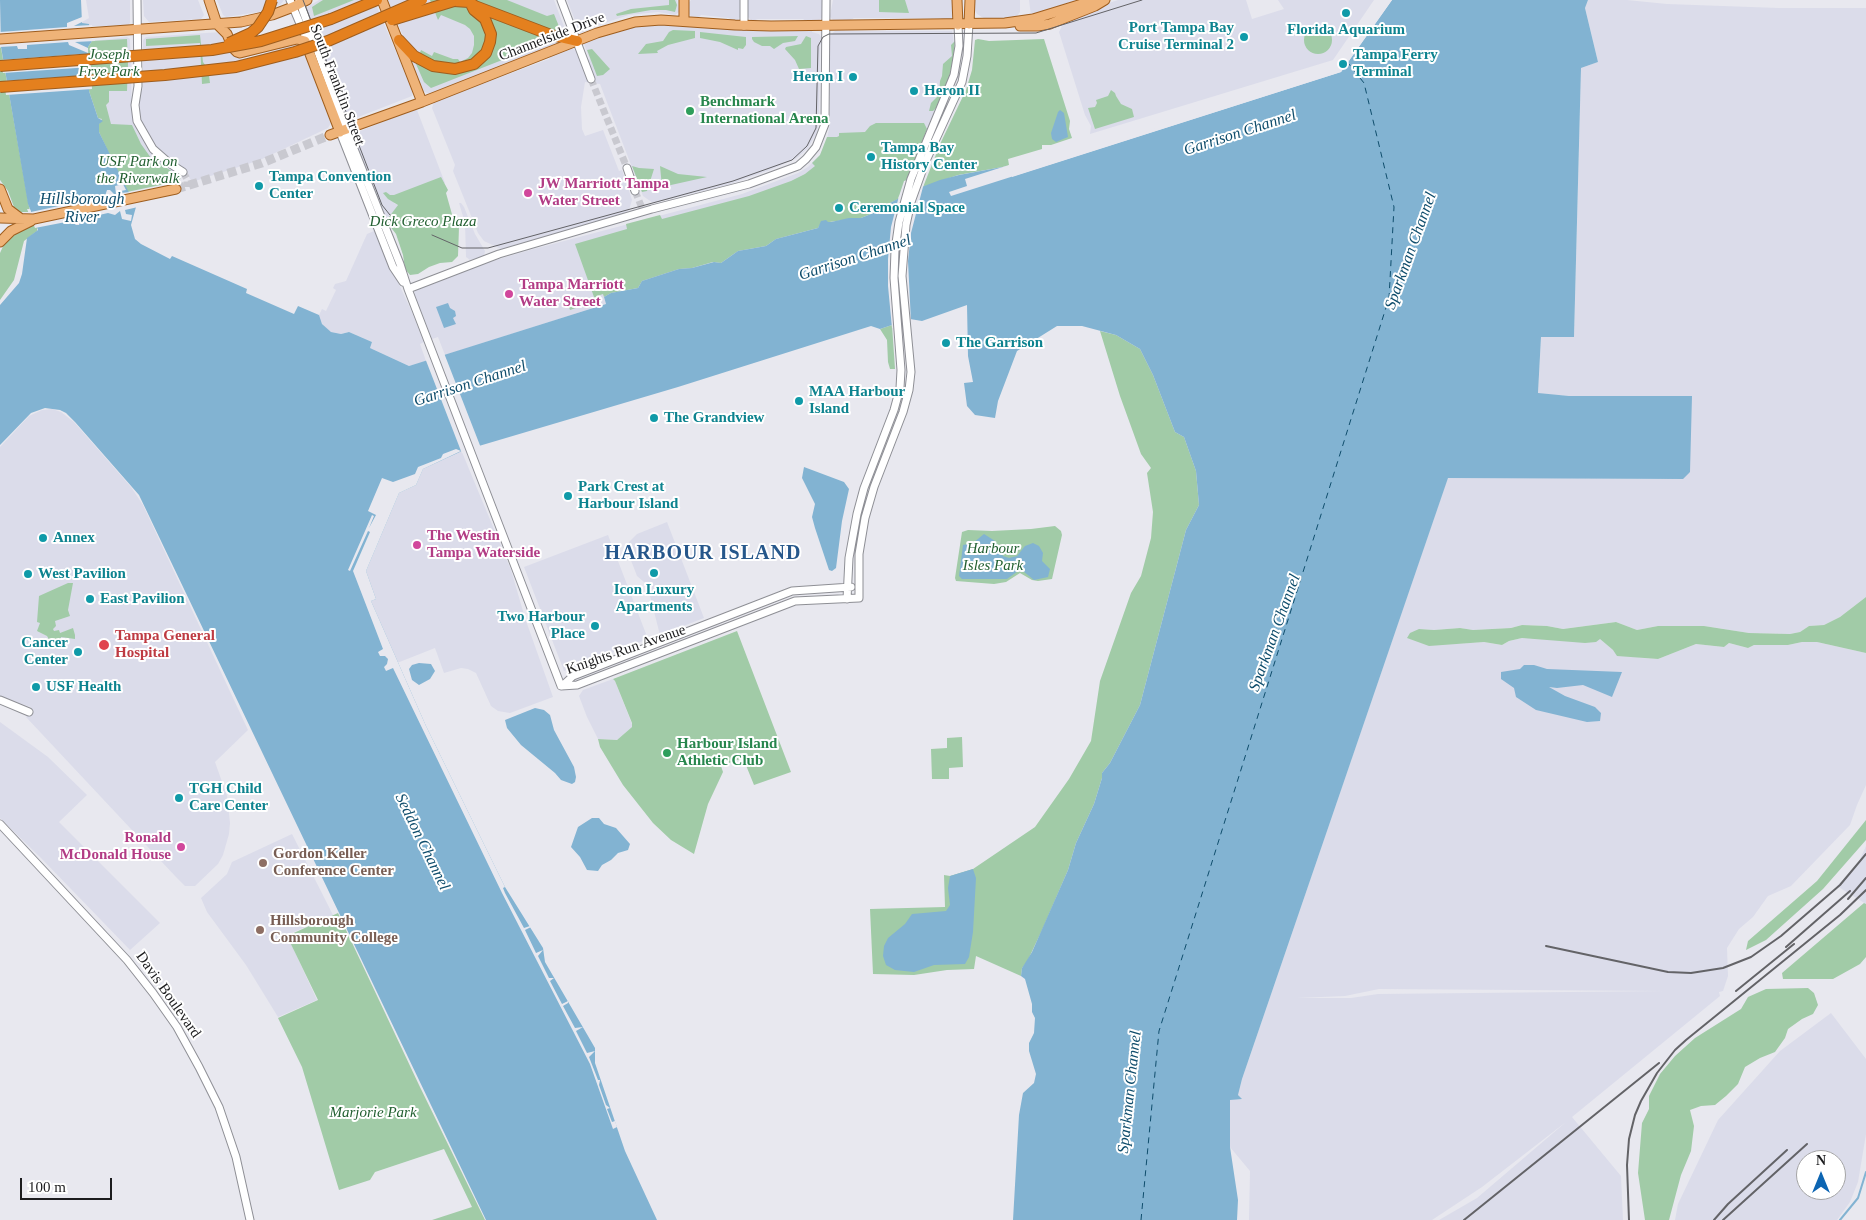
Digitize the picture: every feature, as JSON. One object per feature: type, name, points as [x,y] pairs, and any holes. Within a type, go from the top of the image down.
[{"type":"highway","points":[[212,50],[251,33],[264,20],[272,0]]},
{"type":"highway","points":[[331,19],[361,0]]},
{"type":"highway","points":[[0,66],[212,50],[269,39],[331,19],[377,0]]},
{"type":"highway","points":[[355,31],[422,0]]},
{"type":"highway","points":[[0,87],[165,75],[236,67],[295,52],[355,31],[454,1],[471,4],[551,36],[577,41]]},
{"type":"highway","points":[[399,40],[414,56],[433,66],[455,69],[474,64],[486,53],[491,34],[485,19],[474,10],[471,4]]},
{"type":"main road","points":[[209,0],[217,24],[227,34],[234,50],[240,53],[297,39],[304,40],[308,44]]},
{"type":"main road","points":[[382,0],[422,102]]},
{"type":"main road","points":[[684,0],[684,21]]},
{"type":"main road","points":[[957,0],[958,25]]},
{"type":"main road","points":[[969,24],[970,0]]},
{"type":"main road","name":"Channelside Drive","points":[[330,135],[422,102],[608,29],[629,23],[657,20],[744,26],[826,26],[1005,23],[1033,20],[1095,0]]},
{"type":"main road","name":"Channelside Drive","points":[[1005,23],[1012,26],[1050,24],[1096,6],[1105,0]]},
{"type":"main road","points":[[0,39],[217,24],[262,18],[298,2]]},
{"type":"main road","points":[[1050,24],[1058,15],[1073,10],[1084,3]]},
{"type":"main road","name":"South Franklin Street","points":[[308,44],[343,130]]},
{"type":"main road","points":[[0,189],[8,208],[20,218]]},
{"type":"main road","points":[[0,242],[9,233],[34,220],[176,189]]},
{"type":"main road","points":[[3,218],[34,220]]},
{"type":"street","points":[[137,0],[133,30],[138,86],[135,105],[137,121],[153,149],[183,172]]},
{"type":"street","points":[[561,0],[592,79]]},
{"type":"street","points":[[744,0],[744,26]]},
{"type":"street","points":[[408,288],[499,254],[642,210],[749,184],[798,166],[816,147],[824,129],[826,103],[826,0]]},
{"type":"street","name":"South Franklin Street","points":[[298,2],[308,44]]},
{"type":"street","name":"South Franklin Street","points":[[298,2],[343,130],[400,264],[561,686]]},
{"type":"street","points":[[847,599],[851,543],[856,514],[899,392],[904,241],[910,208],[920,176],[962,82],[967,56],[969,24]]},
{"type":"street","points":[[858,587],[861,543],[868,506],[910,390],[911,367],[894,289],[895,250],[902,211],[911,178],[954,75],[959,46],[958,25]]},
{"type":"street","points":[[627,168],[635,191]]},
{"type":"street","name":"Knights Run Avenue","points":[[858,587],[858,598],[803,600],[782,606],[577,685],[561,686],[573,676],[779,596],[801,590],[858,587]]},
{"type":"street","points":[[779,596],[782,606]]},
{"type":"street","points":[[716,620],[721,630]]},
{"type":"street","points":[[0,700],[29,712]]},
{"type":"street","name":"Davis Boulevard","points":[[0,824],[127,960],[177,1027],[219,1107],[236,1157],[250,1220]]},
{"type":"shaded area","points":[[86,0],[130,0],[130,23],[128,25],[107,26],[82,24],[82,22],[89,18]]},
{"type":"shaded area","points":[[143,0],[198,0],[204,15],[201,19],[149,22],[144,16]]},
{"type":"shaded area","points":[[217,0],[284,0],[280,5],[265,11],[226,17],[223,15]]},
{"type":"shaded area","points":[[319,0],[374,0],[413,92],[412,96],[348,121],[304,9]]},
{"type":"shaded area","points":[[388,0],[554,0],[569,40],[429,94],[423,91],[405,53],[406,43]]},
{"type":"shaded area","points":[[567,0],[677,0],[679,12],[675,15],[658,12],[629,15],[589,28],[580,33],[577,31],[576,23]]},
{"type":"shaded area","points":[[691,0],[741,0],[741,15],[738,20],[734,21],[729,18],[701,15],[699,17],[691,16],[688,13],[688,4]]},
{"type":"shaded area","points":[[748,0],[822,0],[822,17],[818,22],[803,19],[758,19],[752,21],[748,17]]},
{"type":"shaded area","points":[[833,0],[954,0],[953,16],[946,21],[940,18],[854,18],[849,21],[834,21],[830,16]]},
{"type":"shaded area","points":[[973,0],[1020,0],[1020,12],[1016,17],[1011,18],[985,19],[977,14],[974,9]]},
{"type":"shaded area","points":[[1029,0],[1088,0],[1031,16]]},
{"type":"shaded area","points":[[1118,0],[1246,0],[1252,19],[1284,9],[1278,0],[1374,0],[1333,60],[1090,134],[1091,126],[1085,115],[1059,32],[1064,22]]},
{"type":"shaded area","points":[[1588,0],[1627,0],[1667,4],[1779,8],[1866,8],[1866,597],[1840,617],[1824,625],[1809,626],[1800,632],[1790,634],[1749,633],[1704,626],[1658,626],[1637,630],[1616,622],[1563,629],[1522,625],[1511,628],[1473,630],[1460,628],[1419,629],[1454,644],[1484,642],[1502,645],[1522,638],[1600,639],[1613,650],[1642,658],[1658,659],[1696,644],[1724,647],[1729,643],[1748,648],[1754,645],[1788,645],[1802,642],[1817,642],[1866,653],[1866,785],[1850,825],[1791,886],[1768,896],[1753,917],[1739,929],[1727,948],[1728,976],[1723,991],[1719,992],[1720,996],[1572,1117],[1621,1176],[1623,1220],[1439,1220],[1477,1198],[1566,1122],[1482,1187],[1432,1220],[1249,1220],[1250,1171],[1230,1147],[1230,1099],[1241,1099],[1238,1095],[1242,1079],[1448,477],[1683,479],[1569,396],[1538,394],[1541,337],[1574,337],[1581,68],[1598,62],[1585,8]],"holes":[[[1379,989],[1665,991],[1378,994],[1351,998],[1297,998],[1345,996]]]},
{"type":"shaded area","points":[[644,24],[812,29],[812,32],[819,34],[823,40],[820,45],[819,123],[816,134],[808,148],[797,158],[770,170],[727,185],[653,203],[643,196],[600,84],[585,82],[581,107],[582,129],[585,136],[603,130],[619,171],[622,170],[632,200],[629,210],[621,215],[501,249],[484,241],[478,233],[453,171],[455,165],[432,108],[434,102],[549,59],[551,55],[571,48],[590,60],[584,44],[586,40]]},
{"type":"shaded area","points":[[835,31],[952,31],[955,48],[944,90],[898,199],[604,297],[606,304],[445,355],[438,337],[432,339],[414,294],[415,290],[422,286],[492,261],[530,250],[742,194],[798,173],[808,167],[820,155],[827,139],[830,124],[830,35]]},
{"type":"shaded area","points":[[221,32],[230,53],[241,59],[293,45],[303,47],[331,123],[328,128],[260,160],[192,182],[184,169],[169,161],[156,148],[142,125],[138,108],[138,92],[142,91],[143,87],[143,40],[146,37]]},
{"type":"shaded area","points":[[127,37],[130,39],[132,113],[137,131],[151,153],[182,176],[179,181],[127,192],[99,132],[92,41]]},
{"type":"shaded area","points":[[414,109],[417,110],[445,183],[394,203],[398,205],[395,210],[416,221],[388,219],[386,221],[353,134]]},
{"type":"shaded area","points":[[459,203],[464,207],[475,234],[485,251],[484,256],[470,260],[466,257],[465,223]]},
{"type":"shaded area","points":[[374,231],[424,342],[420,344],[426,361],[409,366],[370,348],[372,342],[349,332],[341,334],[331,332],[324,327],[319,318],[322,309],[326,311],[336,290],[333,288],[335,284],[346,281],[367,234]]},
{"type":"shaded area","name":"Tampa General Hospital","points":[[52,409],[61,412],[74,422],[131,487],[143,505],[248,730],[215,762],[227,796],[230,823],[229,834],[223,855],[218,864],[195,886],[185,886],[176,877],[26,717],[31,707],[0,697],[0,447],[29,416],[42,410]]},
{"type":"shaded area","points":[[459,445],[511,570],[525,618],[553,697],[510,713],[498,711],[491,706],[476,673],[461,668],[444,673],[435,648],[397,663],[371,601],[375,599],[366,571],[399,493],[416,485],[423,469],[449,457]]},
{"type":"shaded area","points":[[667,522],[704,618],[660,635],[650,596],[644,582],[637,576],[627,550],[629,542],[637,534]]},
{"type":"shaded area","points":[[608,535],[648,639],[564,671],[524,567]]},
{"type":"shaded area","points":[[613,679],[632,727],[617,740],[598,739],[579,696],[583,690]]},
{"type":"shaded area","points":[[0,722],[48,757],[87,795],[59,822],[160,923],[130,950],[0,818]]},
{"type":"shaded area","name":"Hillsborough Community College","points":[[292,834],[333,915],[287,935],[317,1000],[278,1017],[246,965],[207,912],[201,898],[227,874],[232,862]]},
{"type":"shaded area","points":[[1866,846],[1866,904],[1837,886],[1857,866]]},
{"type":"shaded area","points":[[1831,1013],[1866,1059],[1866,1134],[1858,1182],[1850,1202],[1837,1220],[1675,1220],[1678,1204],[1718,1120],[1780,1051]]},
{"type":"green space","points":[[323,0],[354,0],[314,16],[312,7]]},
{"type":"green space","points":[[430,0],[507,0],[547,16],[554,14],[562,34],[553,40],[431,88],[424,82],[416,64],[421,50],[432,56],[434,52],[458,59],[460,62],[468,58],[472,53],[474,36],[465,25],[441,15],[438,20]]},
{"type":"green space","points":[[669,0],[675,0],[677,5],[675,12],[651,10],[617,16],[616,14],[631,9],[669,5]]},
{"type":"green space","points":[[879,0],[905,0],[909,13],[879,12]]},
{"type":"green space","points":[[1318,26],[1328,30],[1332,40],[1328,50],[1318,54],[1308,50],[1304,40],[1308,30]]},
{"type":"green space","points":[[673,30],[695,31],[695,38],[668,45],[657,51],[658,53],[638,54],[646,44],[663,41],[669,32]]},
{"type":"green space","points":[[700,32],[746,37],[746,45],[743,49],[738,48],[738,50],[720,42],[700,38]]},
{"type":"green space","points":[[200,35],[203,62],[208,69],[210,83],[202,84],[200,43],[146,46],[146,39]]},
{"type":"green space","points":[[798,36],[795,41],[783,43],[774,49],[770,46],[762,46],[752,39],[752,37]]},
{"type":"green space","points":[[806,36],[811,38],[811,68],[799,69],[795,60],[785,49],[786,47],[801,44]]},
{"type":"green space","points":[[127,39],[127,91],[109,91],[109,102],[106,105],[111,124],[132,125],[141,144],[151,158],[181,177],[179,181],[127,192],[99,132],[99,124],[102,119],[98,118],[89,91],[88,47],[92,41]]},
{"type":"green space","points":[[1044,39],[1070,121],[1069,129],[1072,138],[1051,145],[1042,145],[1042,149],[1008,159],[1008,166],[958,175],[923,187],[941,142],[966,90],[972,70],[975,40],[989,41]]},
{"type":"green space","points":[[955,41],[948,82],[936,108],[933,111],[929,111],[931,103],[939,95],[943,64],[952,56],[951,45]]},
{"type":"green space","points":[[0,47],[30,212],[21,212],[14,207],[8,191],[0,180]]},
{"type":"green space","points":[[592,49],[610,69],[603,75],[597,76],[587,50]]},
{"type":"green space","points":[[1111,90],[1115,93],[1121,104],[1132,109],[1134,117],[1095,129],[1088,108],[1095,107],[1096,100],[1108,96]]},
{"type":"green space","points":[[876,123],[924,123],[927,129],[898,199],[876,212],[861,218],[821,223],[818,228],[776,239],[766,246],[738,251],[721,263],[713,262],[692,268],[679,269],[642,281],[638,288],[611,293],[604,297],[603,294],[600,295],[598,296],[599,300],[570,310],[569,307],[594,297],[575,244],[627,229],[626,224],[660,215],[662,219],[749,196],[791,181],[815,166],[812,163],[820,155],[827,137],[837,137],[839,133],[865,132]]},
{"type":"green space","points":[[632,166],[654,169],[647,191],[642,192]]},
{"type":"green space","points":[[660,166],[678,174],[707,177],[662,187]]},
{"type":"green space","name":"Dick Greco Plaza","points":[[441,177],[448,190],[446,193],[455,225],[459,227],[458,256],[452,262],[440,263],[418,274],[410,275],[405,269],[403,255],[396,234],[386,221],[398,205],[388,199],[383,193],[386,192],[394,195]]},
{"type":"green space","points":[[37,219],[37,231],[24,241],[14,280],[0,300],[0,253],[10,231]]},
{"type":"green space","points":[[892,325],[895,369],[890,369],[887,340],[880,329]]},
{"type":"green space","points":[[1100,331],[1116,335],[1140,349],[1153,375],[1175,432],[1184,437],[1196,471],[1199,505],[1186,530],[1140,705],[1110,763],[1102,773],[1094,804],[1076,843],[1068,870],[1043,928],[1027,962],[1022,968],[1021,976],[976,956],[974,969],[947,970],[914,975],[873,974],[870,909],[945,907],[944,875],[950,876],[973,869],[1035,827],[1069,779],[1091,741],[1100,681],[1131,593],[1141,576],[1151,538],[1153,512],[1147,473],[1151,468],[1141,454],[1120,396]]},
{"type":"green space","name":"Harbour Isles Park","points":[[1055,526],[1061,531],[1062,535],[1052,579],[1032,580],[1020,573],[1006,582],[994,584],[956,581],[962,532],[968,530],[992,531]]},
{"type":"green space","points":[[68,583],[73,583],[68,610],[70,616],[55,621],[56,626],[53,629],[54,631],[59,630],[60,633],[73,628],[75,639],[61,637],[59,648],[54,648],[47,636],[37,631],[40,623],[37,622],[39,596]]},
{"type":"green space","points":[[1866,597],[1866,653],[1817,642],[1802,642],[1788,645],[1754,645],[1748,648],[1729,643],[1724,647],[1696,644],[1658,659],[1617,656],[1600,639],[1596,642],[1585,643],[1522,638],[1502,645],[1484,642],[1429,646],[1407,638],[1410,633],[1419,629],[1460,628],[1473,630],[1511,628],[1522,625],[1563,629],[1616,622],[1637,630],[1658,626],[1704,626],[1749,633],[1790,634],[1800,632],[1809,626],[1824,625],[1840,617]]},
{"type":"green space","points":[[737,631],[791,772],[754,785],[743,758],[721,766],[723,772],[708,804],[694,854],[671,840],[653,823],[623,785],[600,747],[598,739],[617,740],[632,727],[613,679]]},
{"type":"green space","points":[[962,737],[963,767],[949,768],[949,779],[932,779],[931,749],[947,748],[947,738]]},
{"type":"green space","points":[[1866,820],[1866,840],[1823,889],[1766,940],[1746,950],[1748,941],[1817,881]]},
{"type":"green space","points":[[1864,903],[1866,904],[1866,957],[1860,964],[1833,979],[1783,979],[1782,973]]},
{"type":"green space","name":"Marjorie Park","points":[[338,913],[485,1220],[432,1220],[472,1207],[444,1149],[375,1172],[370,1180],[339,1190],[302,1067],[278,1018],[318,1000],[287,936]]},
{"type":"green space","points":[[1808,988],[1814,993],[1818,1005],[1813,1014],[1788,1029],[1785,1038],[1775,1052],[1745,1067],[1738,1084],[1715,1105],[1701,1106],[1690,1110],[1694,1126],[1691,1151],[1681,1175],[1669,1220],[1645,1220],[1638,1173],[1642,1123],[1649,1109],[1649,1096],[1660,1074],[1675,1056],[1695,1038],[1741,1009],[1748,997],[1766,989]]},
{"type":"water","points":[[0,0],[81,0],[82,23],[89,24],[92,41],[88,47],[89,91],[98,118],[103,121],[99,124],[99,132],[136,207],[131,225],[135,239],[170,259],[172,256],[247,289],[246,293],[294,314],[298,306],[319,315],[322,324],[331,332],[341,334],[349,332],[372,342],[370,348],[409,366],[606,304],[604,297],[611,293],[638,288],[642,281],[679,269],[692,268],[714,262],[721,263],[738,251],[766,246],[776,239],[818,228],[821,221],[831,222],[849,218],[861,218],[876,212],[919,188],[940,180],[1008,166],[1012,177],[1341,72],[1392,0],[1588,0],[1585,8],[1598,62],[1581,68],[1574,337],[1541,337],[1538,393],[1569,396],[1692,396],[1690,472],[1683,479],[1448,478],[1242,1079],[1238,1095],[1242,1099],[1230,1100],[1230,1147],[1238,1200],[1237,1220],[1013,1220],[1019,1115],[1023,1093],[1034,1083],[1036,1074],[1029,1051],[1029,1043],[1034,1033],[1035,1018],[1025,979],[1021,976],[1022,968],[1032,952],[1068,870],[1076,843],[1094,804],[1102,773],[1110,763],[1140,705],[1186,530],[1199,505],[1196,471],[1184,437],[1175,432],[1153,375],[1140,349],[1116,335],[1082,326],[1057,326],[1017,351],[998,401],[995,418],[975,415],[967,406],[964,383],[973,382],[968,356],[967,305],[922,321],[910,319],[880,329],[871,326],[678,387],[462,451],[423,469],[416,485],[399,493],[366,571],[376,599],[371,601],[426,726],[505,887],[543,948],[545,962],[595,1048],[595,1063],[625,1151],[657,1220],[486,1220],[139,495],[75,422],[60,410],[45,408],[31,413],[0,445],[0,305],[19,283],[27,238],[38,230],[28,204],[1,47]]},
{"type":"water","points":[[1060,110],[1064,113],[1068,137],[1056,142],[1052,139],[1051,133]]},
{"type":"water","points":[[448,303],[450,308],[455,311],[456,316],[453,318],[456,324],[444,328],[436,307]]},
{"type":"water","points":[[804,467],[844,482],[849,489],[842,521],[836,568],[832,571],[829,570],[812,517],[815,504],[802,478]]},
{"type":"water","points":[[984,534],[995,541],[1003,556],[1009,558],[1017,556],[1025,546],[1033,543],[1039,546],[1043,553],[1042,561],[1050,569],[1048,577],[1034,580],[1023,571],[1018,571],[1007,579],[962,579],[959,576],[963,545],[973,543]]},
{"type":"water","points":[[419,663],[431,664],[435,671],[430,679],[419,685],[412,680],[409,669],[412,665]]},
{"type":"water","points":[[1524,665],[1534,665],[1547,669],[1622,672],[1612,697],[1583,685],[1549,687],[1565,696],[1595,707],[1601,713],[1600,721],[1587,722],[1536,710],[1516,697],[1514,688],[1501,679],[1501,672],[1520,669]]},
{"type":"water","points":[[535,708],[544,710],[550,715],[554,730],[574,767],[576,777],[575,782],[572,784],[561,780],[521,745],[507,728],[505,720]]},
{"type":"water","points":[[592,818],[599,818],[604,824],[616,828],[630,844],[628,850],[618,853],[602,865],[598,871],[587,870],[580,857],[571,847],[578,827]]},
{"type":"water","points":[[973,869],[976,878],[973,932],[969,957],[965,964],[934,965],[914,972],[895,970],[886,965],[883,956],[884,946],[888,938],[905,924],[912,914],[946,911],[950,905],[948,888],[950,876]]},
{"type":"pier","points":[[1389,0],[1392,0],[1341,72],[951,196],[949,192],[967,186],[965,179],[1009,165],[1009,163],[1013,174],[1340,70]]},
{"type":"pier","points":[[82,17],[82,22],[74,26],[92,25],[95,41],[75,42],[88,48],[88,53],[69,45],[68,42],[27,45],[27,49],[18,49],[17,46],[0,47],[0,32],[67,27],[67,23]]},
{"type":"pier","points":[[91,54],[91,67],[3,73],[0,60]]},
{"type":"pier","points":[[91,75],[92,89],[6,95],[4,81]]},
{"type":"pier","points":[[924,183],[911,233],[908,261],[911,322],[892,328],[888,286],[891,227],[899,196]]},
{"type":"pier","points":[[123,184],[126,190],[121,191],[121,193],[130,192],[138,207],[125,210],[126,214],[132,215],[131,221],[122,219],[120,211],[115,215],[108,213],[81,219],[79,225],[71,221],[35,228],[27,209],[30,209],[31,212],[68,204],[71,200],[77,202],[105,196],[107,190],[116,194],[115,186]]},
{"type":"pier","points":[[444,353],[481,448],[462,453],[461,451],[425,358]]},
{"type":"pier","points":[[456,449],[461,451],[423,469],[416,485],[399,493],[366,571],[376,599],[371,601],[426,726],[505,887],[503,888],[505,893],[524,928],[531,927],[525,930],[536,953],[543,950],[538,956],[549,978],[554,978],[550,981],[562,1004],[568,1001],[563,1006],[575,1028],[583,1027],[576,1031],[587,1053],[595,1051],[589,1057],[598,1080],[600,1080],[599,1085],[606,1105],[610,1108],[607,1109],[612,1122],[615,1121],[617,1127],[613,1129],[590,1064],[502,893],[393,668],[386,671],[384,667],[388,659],[385,656],[380,656],[378,652],[383,649],[353,571],[370,532],[368,531],[350,571],[348,570],[372,515],[374,516],[369,528],[376,515],[368,511],[382,478],[393,482],[415,474],[418,467],[441,458],[443,454]]},
{"type":"waterway","points":[[1840,1220],[1858,1198],[1866,1172]]},
{"type":"ferry route","points":[[1141,1220],[1159,1031],[1389,298],[1394,207],[1364,83],[1348,63]]},
{"type":"tunnel","points":[[591,79],[627,168]]},
{"type":"tunnel","points":[[176,189],[262,163],[330,135]]},
{"type":"tunnel","points":[[183,172],[187,179],[187,187]]},
{"type":"tunnel","points":[[635,191],[642,208]]},
{"type":"tram line","points":[[303,0],[382,205],[390,215],[413,227]]},
{"type":"tram line","points":[[432,235],[462,248],[488,248],[733,181],[792,160],[807,146],[816,128],[818,46],[823,37],[829,34],[1036,33],[1142,0]]},
{"type":"railway","points":[[1546,946],[1668,972],[1691,973],[1723,968],[1751,957],[1781,936],[1840,885],[1866,854]]},
{"type":"railway","points":[[1848,899],[1866,878]]},
{"type":"railway","points":[[1629,1220],[1627,1165],[1629,1139],[1635,1115],[1657,1073],[1675,1050],[1686,1040],[1840,915],[1866,890]]},
{"type":"railway","points":[[1786,947],[1850,891]]},
{"type":"railway","points":[[1736,991],[1794,944]]},
{"type":"railway","points":[[1464,1220],[1659,1063]]},
{"type":"railway","points":[[1723,1220],[1807,1144]]},
{"type":"railway","points":[[1714,1220],[1728,1204],[1787,1150]]},
{"type":"place","name":"Florida Aquarium","points":[[1346,13]]},
{"type":"place","name":"Port Tampa Bay Cruise Terminal 2","points":[[1244,37]]},
{"type":"place","name":"Tampa Ferry Terminal","points":[[1343,64]]},
{"type":"place","name":"Heron I","points":[[853,77]]},
{"type":"place","name":"Heron II","points":[[914,91]]},
{"type":"place","name":"Benchmark International Arena","points":[[690,111]]},
{"type":"place","name":"Tampa Bay History Center","points":[[871,157]]},
{"type":"place","name":"Tampa Convention Center","points":[[259,186]]},
{"type":"place","name":"JW Marriott Tampa Water Street","points":[[528,193]]},
{"type":"place","name":"Ceremonial Space","points":[[839,208]]},
{"type":"place","name":"Tampa Marriott Water Street","points":[[509,294]]},
{"type":"place","name":"The Garrison","points":[[946,343]]},
{"type":"place","name":"MAA Harbour Island","points":[[799,401]]},
{"type":"place","name":"The Grandview","points":[[654,418]]},
{"type":"place","name":"Park Crest at Harbour Island","points":[[568,496]]},
{"type":"place","name":"Annex","points":[[43,538]]},
{"type":"place","name":"The Westin Tampa Waterside","points":[[417,545]]},
{"type":"place","name":"Icon Luxury Apartments","points":[[654,573]]},
{"type":"place","name":"West Pavilion","points":[[28,574]]},
{"type":"place","name":"East Pavilion","points":[[90,599]]},
{"type":"place","name":"Two Harbour Place","points":[[595,626]]},
{"type":"place","name":"Tampa General Hospital","points":[[104,645]]},
{"type":"place","name":"Cancer Center","points":[[78,652]]},
{"type":"place","name":"USF Health","points":[[36,687]]},
{"type":"place","name":"Harbour Island Athletic Club","points":[[667,753]]},
{"type":"place","name":"TGH Child Care Center","points":[[179,798]]},
{"type":"place","name":"Ronald McDonald House","points":[[181,847]]},
{"type":"place","name":"Gordon Keller Conference Center","points":[[263,863]]},
{"type":"place","name":"Hillsborough Community College","points":[[260,930]]},
{"type":"district","name":"HARBOUR ISLAND","points":[[703,554]]},
{"type":"park label","name":"Joseph Frye Park","points":[[109,64]]},
{"type":"park label","name":"USF Park on the Riverwalk","points":[[138,170]]},
{"type":"water label","name":"Garrison Channel","points":[[1240,133]]},
{"type":"water label","name":"Hillsborough River","points":[[82,209]]},
{"type":"water label","name":"Sparkman Channel","points":[[1411,251]]},
{"type":"water label","name":"Garrison Channel","points":[[855,258]]},
{"type":"water label","name":"Garrison Channel","points":[[470,384]]},
{"type":"water label","name":"Sparkman Channel","points":[[1275,633]]},
{"type":"water label","name":"Seddon Channel","points":[[422,842]]},
{"type":"water label","name":"Sparkman Channel","points":[[1130,1092]]}]
